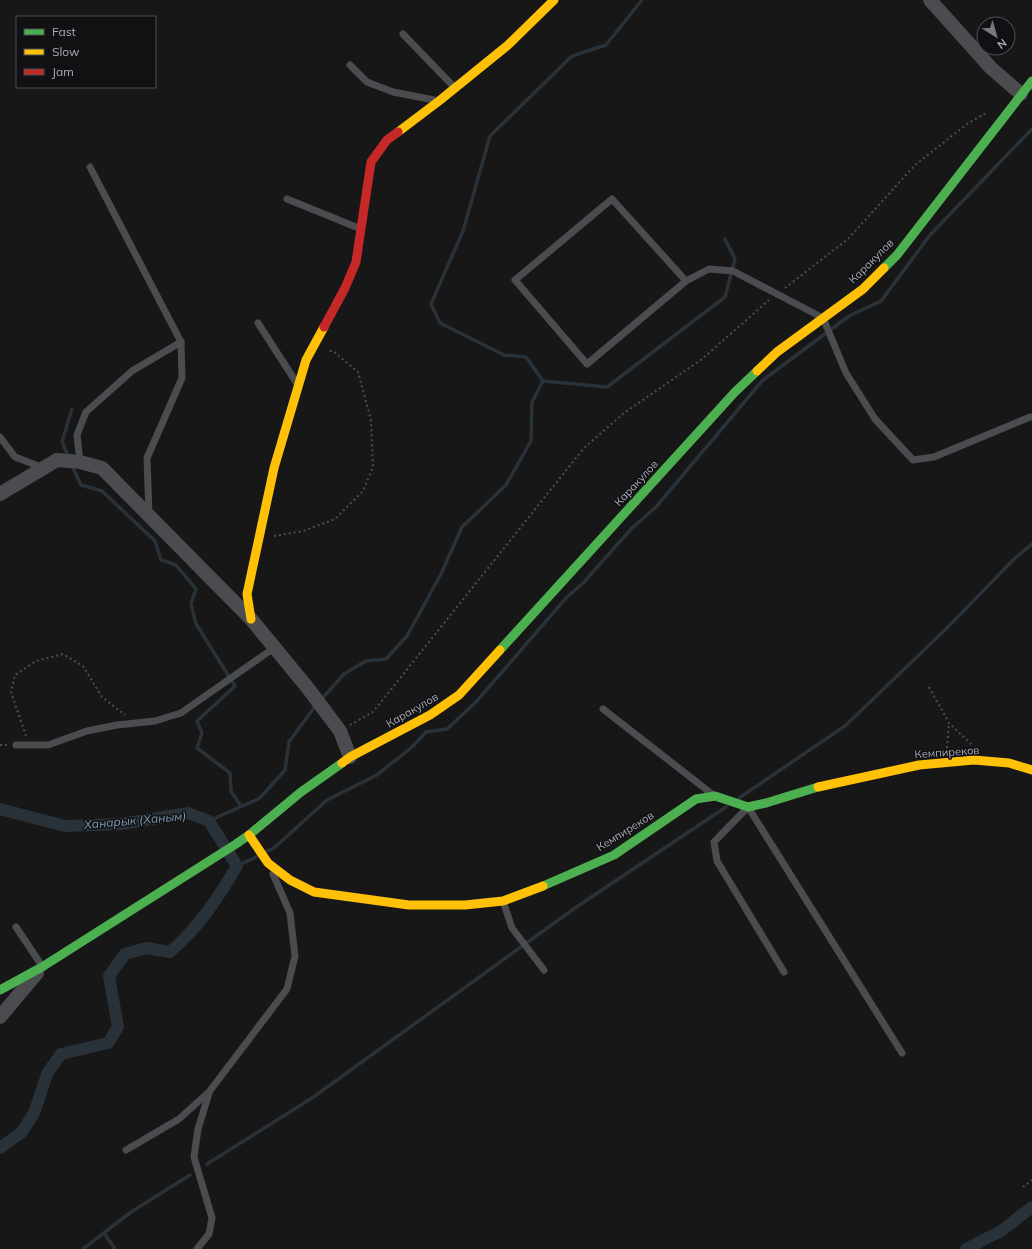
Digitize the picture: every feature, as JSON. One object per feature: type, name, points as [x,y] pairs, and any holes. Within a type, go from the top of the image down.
[{"type":"street","points":[[251,619],[247,594],[274,468],[306,360],[345,288],[356,262],[371,162],[387,140],[439,101],[508,45],[554,0]]},
{"type":"street","points":[[930,0],[991,68],[1021,94]]},
{"type":"street","name":"Каракулов","points":[[0,990],[42,967],[236,844],[301,792],[350,757],[430,715],[459,695],[735,392],[777,352],[863,289],[896,255],[1032,81]]},
{"type":"street","points":[[0,494],[57,460],[80,462],[102,468],[251,619],[307,687],[340,731],[350,757]]},
{"type":"street","name":"Кемпиреков","points":[[249,835],[268,862],[290,880],[314,892],[409,905],[465,905],[503,901],[563,878],[614,855],[696,799],[719,798],[745,806],[766,803],[829,784],[919,765],[936,763],[974,760],[1009,763],[1032,770]]},
{"type":"street","points":[[0,1017],[42,967]]},
{"type":"lane","points":[[403,34],[455,88]]},
{"type":"lane","points":[[350,65],[367,82],[393,92],[439,101]]},
{"type":"lane","points":[[90,167],[181,342],[182,378],[147,458],[149,516]]},
{"type":"lane","points":[[686,281],[612,198],[515,280],[587,364],[686,281],[709,269],[733,271],[823,318],[846,373],[875,419],[913,460],[934,456],[1030,417]]},
{"type":"lane","points":[[287,199],[361,229]]},
{"type":"lane","points":[[258,323],[299,385]]},
{"type":"lane","points":[[80,462],[77,435],[86,412],[132,371],[181,342]]},
{"type":"lane","points":[[0,437],[15,457],[44,468]]},
{"type":"lane","points":[[16,745],[48,745],[87,731],[155,721],[181,713],[274,648]]},
{"type":"lane","points":[[603,709],[719,798]]},
{"type":"lane","points":[[784,972],[717,861],[714,842],[745,806],[902,1053]]},
{"type":"lane","points":[[126,1150],[179,1119],[209,1092],[287,989],[295,956],[290,913],[268,862]]},
{"type":"lane","points":[[503,901],[512,928],[544,970]]},
{"type":"lane","points":[[16,928],[42,967]]},
{"type":"lane","points":[[197,1249],[209,1234],[212,1218],[194,1157],[198,1129],[209,1092]]},
{"type":"path","points":[[340,731],[372,712],[584,448],[624,413],[702,359],[777,294],[848,239],[915,165],[968,124],[994,109]]},
{"type":"path","points":[[259,538],[303,532],[335,519],[363,491],[373,467],[371,420],[358,372],[333,351],[311,350]]},
{"type":"path","points":[[29,745],[11,692],[15,675],[36,661],[63,654],[83,666],[102,697],[135,723]]},
{"type":"path","points":[[929,687],[949,723],[978,748]]},
{"type":"path","points":[[936,763],[947,750],[949,723]]},
{"type":"path","points":[[1023,1187],[1032,1180]]},
{"type":"waterway","points":[[543,381],[526,357],[504,355],[440,323],[431,304],[463,231],[490,136],[572,56],[606,45],[642,0]]},
{"type":"waterway","points":[[267,851],[274,848],[327,800],[377,775],[412,747],[426,732],[447,729],[476,702],[567,597],[583,583],[632,528],[656,507],[763,380],[849,316],[881,301],[930,235],[1032,129]]},
{"type":"waterway","points":[[320,701],[344,674],[366,661],[386,659],[407,636],[441,574],[462,527],[506,485],[531,441],[532,402],[543,381],[607,387],[725,297],[735,259],[725,239]]},
{"type":"waterway","points":[[69,458],[62,442],[72,409]]},
{"type":"waterway","points":[[72,466],[81,485],[102,491],[155,541],[161,560],[176,565],[196,589],[191,604],[196,624],[235,686],[197,721],[202,733],[197,748],[230,773],[231,791],[241,806]]},
{"type":"waterway","points":[[739,798],[845,726],[948,627],[1015,558],[1032,544]]},
{"type":"waterway","points":[[209,821],[260,798],[285,770],[289,742],[316,705]]},
{"type":"waterway","points":[[207,1164],[312,1098],[575,908],[726,807]]},
{"type":"waterway","name":"Ханарык (Ханым)","points":[[0,809],[65,826],[121,824],[188,813],[209,821],[237,866],[207,912],[190,933],[170,952],[146,948],[125,954],[109,976],[118,1027],[108,1043],[61,1054],[48,1072],[34,1113],[22,1132],[0,1148]]},
{"type":"waterway","points":[[237,866],[256,857]]},
{"type":"waterway","points":[[83,1249],[131,1212],[190,1175]]},
{"type":"waterway","name":"Ханарык (Ханым)","points":[[966,1249],[1001,1231],[1032,1207]]},
{"type":"waterway","points":[[104,1233],[115,1249]]},
{"type":"traffic: fast","points":[[884,268],[897,255],[1032,81]]},
{"type":"traffic: fast","points":[[500,650],[735,392],[757,371]]},
{"type":"traffic: fast","points":[[0,990],[42,967],[236,844],[301,792],[342,763]]},
{"type":"traffic: fast","points":[[543,886],[614,855],[696,799],[715,796],[748,807],[818,787]]},
{"type":"traffic: slow","points":[[398,132],[508,45],[554,0]]},
{"type":"traffic: slow","points":[[757,371],[777,352],[863,289],[884,268]]},
{"type":"traffic: slow","points":[[251,619],[247,594],[274,468],[306,360],[324,327]]},
{"type":"traffic: slow","points":[[342,763],[350,757],[430,715],[459,695],[500,650]]},
{"type":"traffic: slow","points":[[818,787],[919,765],[974,760],[1009,763],[1032,770]]},
{"type":"traffic: slow","points":[[249,835],[268,863],[290,880],[314,892],[409,905],[465,905],[503,901],[543,886]]},
{"type":"traffic: jam","points":[[324,327],[345,288],[356,262],[371,162],[387,140],[398,132]]}]
